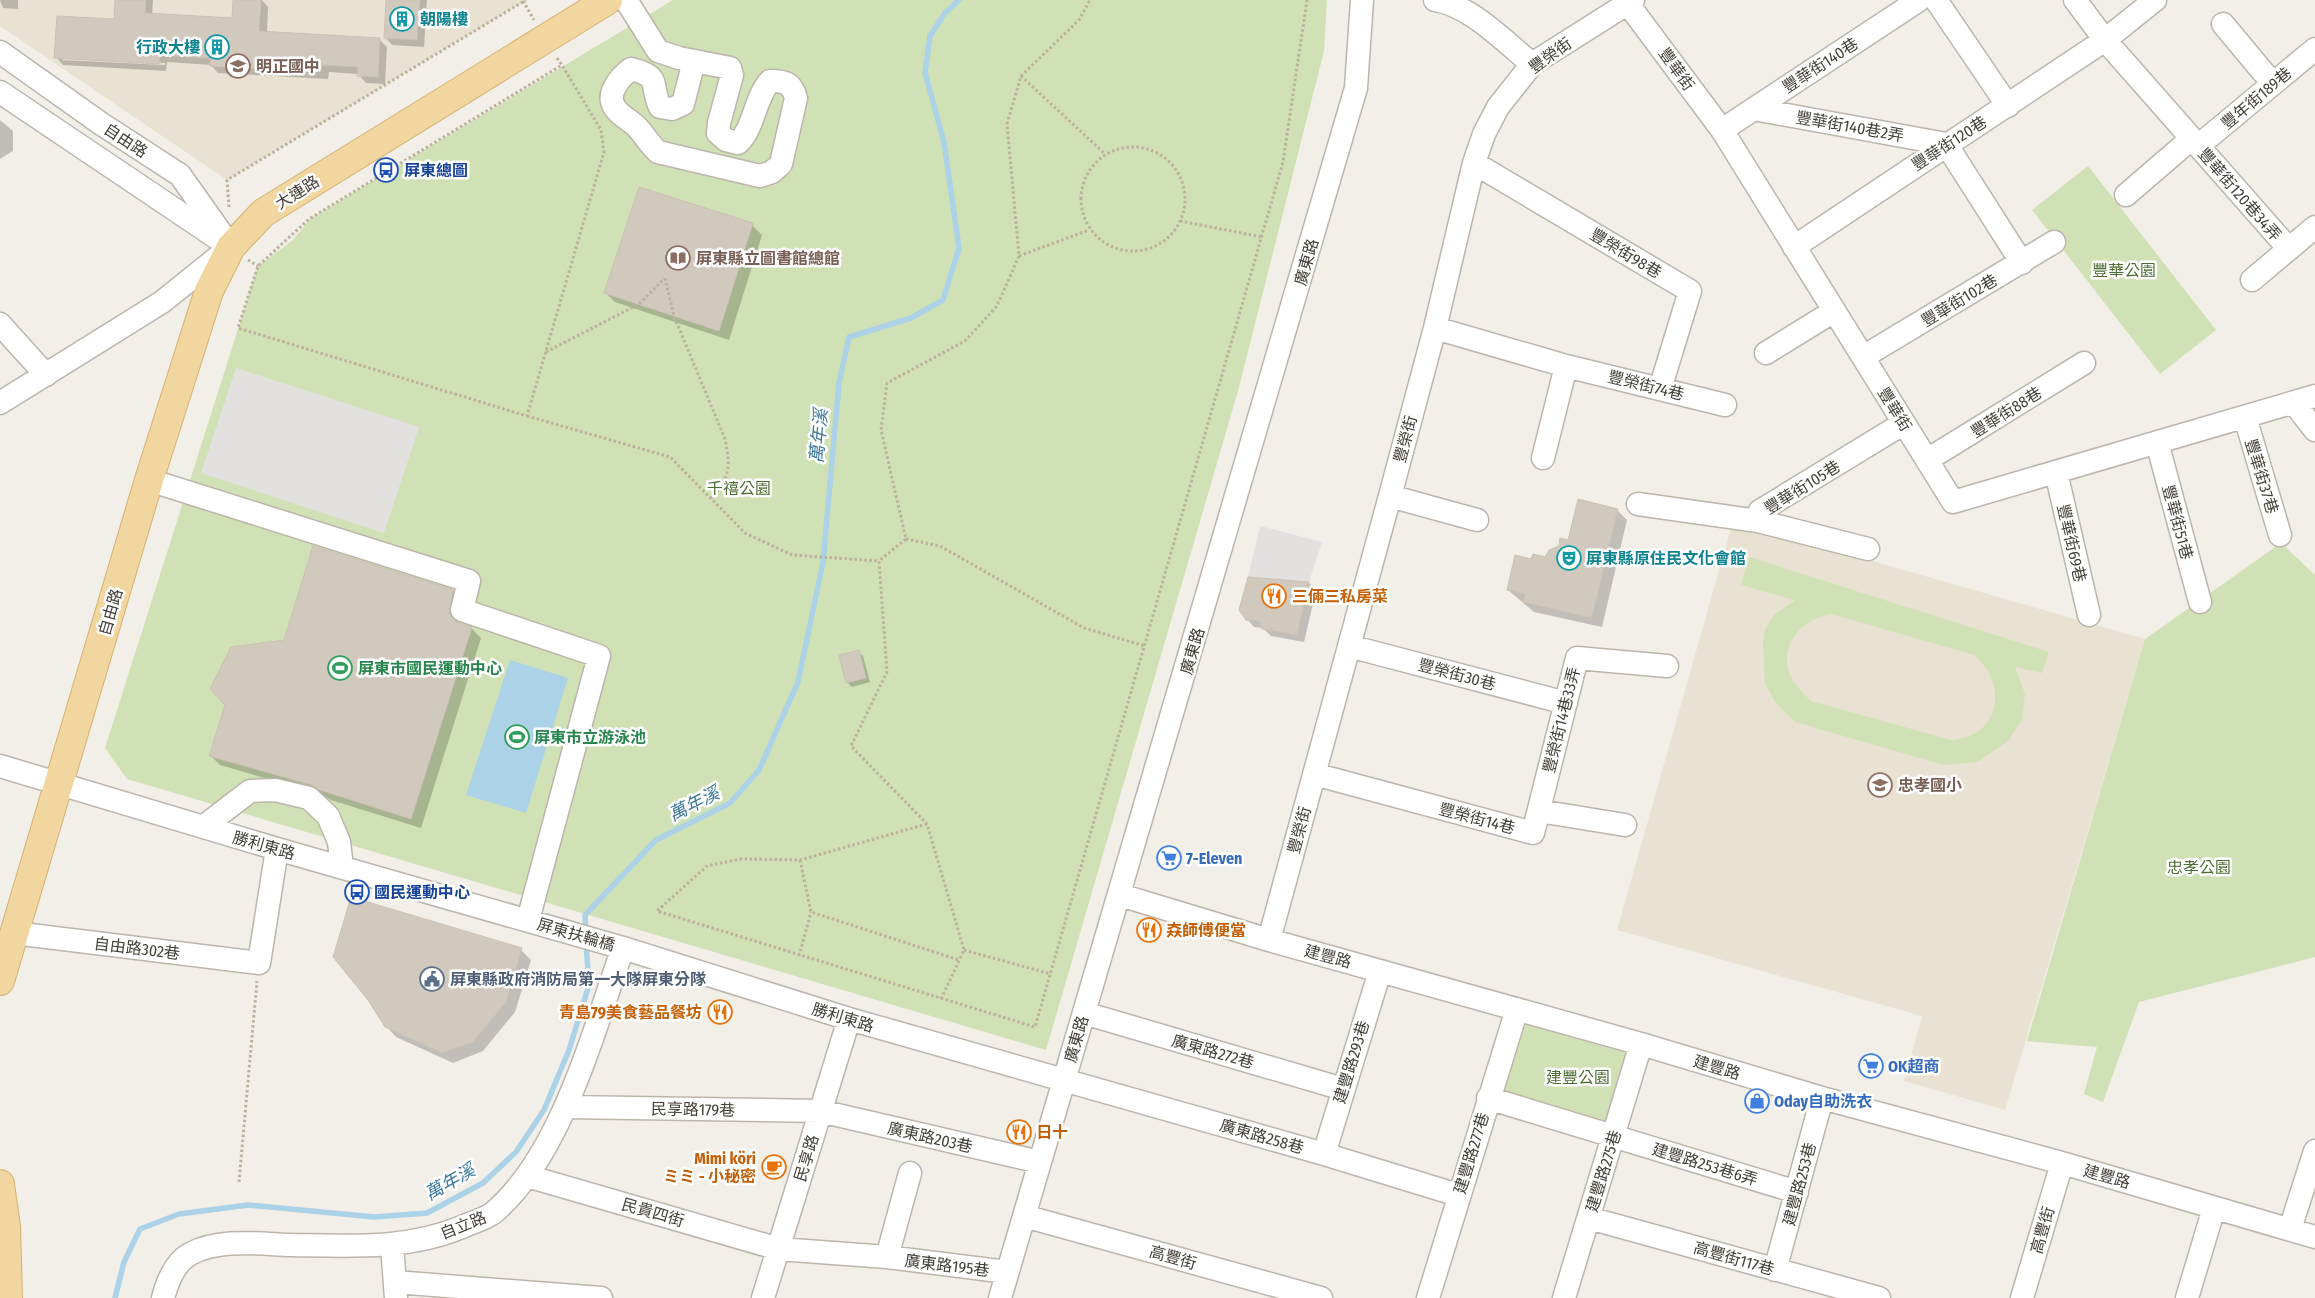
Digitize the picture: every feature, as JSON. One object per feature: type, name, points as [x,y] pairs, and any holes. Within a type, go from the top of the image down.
[{"type":"main road","name":"大連路","points":[[231,247],[263,213],[608,0]]},
{"type":"main road","name":"自由路","points":[[0,981],[149,480],[209,291],[231,247]]},
{"type":"main road","points":[[0,1184],[6,1227],[8,1298]]},
{"type":"street","points":[[626,0],[658,51],[730,68],[732,75],[718,123],[718,133],[726,140],[738,142],[745,136],[761,91],[770,82],[784,81],[793,88],[796,98],[781,164],[772,172],[760,176],[658,152],[647,142],[641,130],[615,109],[612,98],[619,78],[631,69],[647,73],[655,82],[655,97],[660,107],[672,109],[683,104],[694,61]]},
{"type":"street","name":"廣東路","points":[[1000,1298],[1356,88],[1366,0]]},
{"type":"street","name":"豐華街140巷","points":[[1722,130],[1919,0]]},
{"type":"street","points":[[1936,0],[2008,106]]},
{"type":"street","name":"豐華街120巷34弄","points":[[2075,0],[2105,40],[2289,249]]},
{"type":"street","name":"豐華街120巷","points":[[1794,247],[1946,144],[2008,106],[2105,40],[2155,0]]},
{"type":"street","points":[[1443,1],[1484,24],[1532,64]]},
{"type":"street","name":"豐榮街","points":[[1269,940],[1435,328],[1474,163],[1484,134],[1498,107],[1532,64],[1630,2]]},
{"type":"street","name":"豐華街","points":[[1630,2],[1722,130],[1953,502],[2315,396]]},
{"type":"street","points":[[2223,24],[2273,84]]},
{"type":"street","name":"自由路","points":[[0,52],[100,123],[180,175],[231,247]]},
{"type":"street","name":"豐年街189巷","points":[[2195,142],[2273,84],[2311,61]]},
{"type":"street","name":"自由路","points":[[0,92],[231,247]]},
{"type":"street","name":"豐華街140巷2弄","points":[[1754,109],[1946,144]]},
{"type":"street","name":"豐華街120巷34弄","points":[[2126,195],[2195,142]]},
{"type":"street","points":[[1946,144],[2022,263]]},
{"type":"street","name":"豐榮街98巷","points":[[1474,163],[1690,291],[1660,389]]},
{"type":"street","points":[[2252,280],[2315,227]]},
{"type":"street","name":"豐華街102巷","points":[[1863,357],[2054,242]]},
{"type":"street","name":"大連路","points":[[0,403],[162,302],[231,247]]},
{"type":"street","points":[[1766,353],[1834,311]]},
{"type":"street","points":[[0,324],[46,376]]},
{"type":"street","name":"豐榮街74巷","points":[[1435,328],[1566,366],[1725,405]]},
{"type":"street","name":"豐華街88巷","points":[[1927,460],[2084,363]]},
{"type":"street","points":[[1543,458],[1566,366]]},
{"type":"street","points":[[2294,403],[2315,430]]},
{"type":"street","name":"豐華街37巷","points":[[2245,417],[2280,535]]},
{"type":"street","name":"豐華街105巷","points":[[1638,504],[1758,521],[1760,511],[1904,423]]},
{"type":"street","name":"豐華街51巷","points":[[2157,442],[2200,602]]},
{"type":"street","name":"豐華街69巷","points":[[2056,472],[2089,615]]},
{"type":"street","points":[[149,480],[469,582],[462,610],[599,656],[528,920]]},
{"type":"street","points":[[1390,496],[1478,520]]},
{"type":"street","points":[[1758,521],[1868,549]]},
{"type":"street","name":"豐榮街30巷","points":[[1349,646],[1566,703]]},
{"type":"street","name":"豐榮街14巷33弄","points":[[1539,811],[1577,658],[1667,666]]},
{"type":"street","name":"勝利東路","points":[[0,766],[278,849],[528,920]]},
{"type":"street","name":"豐榮街14巷","points":[[1314,774],[1533,833],[1539,811],[1625,825]]},
{"type":"street","points":[[203,827],[250,791],[275,790],[309,798],[328,816],[339,842],[342,867]]},
{"type":"street","points":[[259,963],[278,849]]},
{"type":"street","name":"建豐路","points":[[1120,895],[1269,940],[1642,1044],[1822,1098],[2062,1163],[2315,1237]]},
{"type":"street","name":"屏東扶輪橋","points":[[528,920],[623,948]]},
{"type":"street","name":"自由路302巷","points":[[14,932],[259,963]]},
{"type":"street","name":"勝利東路","points":[[623,948],[849,1019],[1065,1080]]},
{"type":"street","name":"自立路","points":[[166,1288],[188,1254],[206,1248],[233,1243],[392,1245],[440,1236],[492,1214],[527,1176],[566,1106],[623,948]]},
{"type":"street","name":"建豐路293巷","points":[[1324,1154],[1380,971]]},
{"type":"street","name":"建豐路277巷","points":[[1428,1298],[1458,1195],[1517,1009]]},
{"type":"street","name":"廣東路272巷","points":[[1084,1013],[1343,1089]]},
{"type":"street","name":"民享路","points":[[763,1298],[849,1019]]},
{"type":"street","name":"建豐路275巷","points":[[1564,1298],[1642,1044]]},
{"type":"street","name":"廣東路258巷","points":[[1065,1080],[1324,1154],[1458,1195]]},
{"type":"street","name":"建豐路253巷6弄","points":[[1488,1098],[1797,1192]]},
{"type":"street","name":"建豐路253巷","points":[[1775,1270],[1822,1098]]},
{"type":"street","name":"民享路179巷","points":[[566,1106],[820,1110]]},
{"type":"street","name":"廣東路203巷","points":[[820,1110],[1040,1162]]},
{"type":"street","points":[[2290,1229],[2315,1150]]},
{"type":"street","name":"高豐街","points":[[2022,1298],[2062,1163]]},
{"type":"street","name":"廣東路195巷","points":[[887,1257],[910,1173]]},
{"type":"street","name":"民貴四街","points":[[527,1176],[779,1249]]},
{"type":"street","points":[[2187,1298],[2214,1208]]},
{"type":"street","name":"高豐街","points":[[1024,1216],[1321,1298]]},
{"type":"street","name":"高豐街117巷","points":[[1589,1218],[1867,1296]]},
{"type":"street","points":[[392,1245],[396,1290],[425,1283],[601,1298]]},
{"type":"street","name":"廣東路195巷","points":[[779,1249],[887,1257],[1008,1272]]},
{"type":"path","points":[[906,539],[881,430],[886,383],[965,341],[997,306],[1018,256],[1007,124],[1021,76],[1079,20],[1090,0]]},
{"type":"path","points":[[927,824],[800,860],[740,859],[707,866],[657,912],[1035,1028],[1283,162],[1307,0]]},
{"type":"path","points":[[229,209],[227,180],[524,1],[601,130],[604,152],[527,416]]},
{"type":"path","points":[[562,65],[310,220],[258,266],[238,328],[527,416],[670,457],[745,533],[792,555],[880,561],[906,539]]},
{"type":"path","points":[[1021,76],[1105,154]]},
{"type":"path","points":[[1137,147],[1153,151],[1167,160],[1178,172],[1184,188],[1185,204],[1180,221],[1170,236],[1155,247],[1137,252],[1119,250],[1102,242],[1089,230],[1082,213],[1080,195],[1084,179],[1093,165],[1105,154],[1121,148],[1137,147]]},
{"type":"path","points":[[1180,221],[1262,238]]},
{"type":"path","points":[[1018,256],[1089,230]]},
{"type":"path","points":[[231,247],[258,266]]},
{"type":"path","points":[[546,352],[639,304],[665,278],[674,316],[725,439],[729,458],[726,481],[712,498]]},
{"type":"path","points":[[906,539],[940,546],[1084,628],[1145,646]]},
{"type":"path","points":[[880,561],[887,672],[851,746],[927,824],[964,950],[941,999]]},
{"type":"path","points":[[799,956],[812,912],[800,860]]},
{"type":"path","points":[[812,912],[959,960]]},
{"type":"path","points":[[964,950],[1050,974]]},
{"type":"path","points":[[239,1182],[259,963]]},
{"type":"shaded area","name":"明正國中","points":[[0,0],[526,0],[227,180],[0,26]]},
{"type":"shaded area","points":[[236,368],[419,427],[384,533],[201,473]]},
{"type":"shaded area","name":"忠孝國小","points":[[1733,521],[2145,639],[2005,1110],[1904,1081],[1922,1016],[1617,930]]},
{"type":"shaded area","points":[[1260,526],[1322,542],[1309,582],[1248,577]]},
{"type":"green space","name":"千禧公園","points":[[673,0],[1327,0],[1324,51],[1238,391],[1046,1050],[127,779],[105,748],[258,266],[293,240],[310,219]]},
{"type":"green space","name":"豐華公園","points":[[2088,166],[2216,330],[2160,374],[2032,210]]},
{"type":"green space","name":"忠孝公園","points":[[2281,543],[2315,575],[2315,957],[2139,1002],[2103,1102],[2084,1094],[2097,1047],[2027,1041],[2145,639]]},
{"type":"green space","points":[[1749,557],[2049,652],[2042,673],[2015,667],[2025,694],[2022,720],[2007,742],[1977,762],[1944,765],[1795,722],[1776,703],[1765,684],[1763,645],[1765,630],[1774,615],[1795,600],[1741,585]],"holes":[[[1831,614],[1974,655],[1985,667],[1992,680],[1995,694],[1994,707],[1989,719],[1981,729],[1968,736],[1951,740],[1811,701],[1792,678],[1788,669],[1787,658],[1792,640],[1797,632],[1812,620]]]},
{"type":"green space","name":"建豐公園","points":[[1526,1024],[1626,1053],[1607,1123],[1501,1089]]},
{"type":"water","name":"屏東市立游泳池","points":[[510,660],[568,678],[526,813],[466,795]]},
{"type":"building","name":"行政大樓","points":[[115,0],[146,0],[145,13],[232,18],[233,0],[261,0],[259,31],[380,38],[378,77],[357,76],[358,67],[322,65],[321,72],[210,66],[210,58],[160,55],[159,64],[54,58],[57,16],[114,19]]},
{"type":"building","name":"朝陽樓","points":[[386,0],[420,0],[417,40],[384,38]]},
{"type":"building","name":"屏東縣立圖書館總館","points":[[639,187],[753,223],[719,331],[604,293]]},
{"type":"building","name":"屏東縣原住民文化會館","points":[[1578,499],[1618,509],[1592,618],[1523,602],[1525,594],[1507,590],[1515,555],[1531,559],[1533,554],[1545,557],[1549,550],[1559,546],[1560,538],[1568,540]]},
{"type":"building","name":"屏東市國民運動中心","points":[[313,546],[453,590],[449,614],[457,622],[472,627],[411,819],[320,790],[312,785],[209,756],[225,705],[210,689],[231,647],[284,640]]},
{"type":"building","name":"三倆三私房菜","points":[[1248,577],[1309,582],[1297,635],[1262,629],[1259,621],[1246,620],[1239,610]]},
{"type":"building","points":[[859,650],[866,678],[846,683],[839,655]]},
{"type":"building","name":"屏東縣政府消防局第一大隊屏東分隊","points":[[351,897],[522,948],[506,1002],[473,1042],[442,1053],[385,1027],[368,1000],[333,957]]},
{"type":"waterway","name":"萬年溪","points":[[586,933],[585,915],[656,840],[730,803],[759,770],[798,682],[823,562],[839,383],[849,337],[911,318],[943,300],[959,248],[944,142],[925,73],[930,36],[945,13],[959,0]]},
{"type":"waterway","name":"萬年溪","points":[[115,1298],[124,1262],[140,1229],[179,1214],[248,1205],[374,1217],[427,1213],[483,1183],[516,1152],[544,1110],[569,1050],[589,985],[586,943]]},
{"type":"place","name":"朝陽樓","points":[[402,19]]},
{"type":"place","name":"行政大樓","points":[[217,47]]},
{"type":"place","name":"明正國中","points":[[238,66]]},
{"type":"place","name":"屏東總圖","points":[[386,170]]},
{"type":"place","name":"屏東縣立圖書館總館","points":[[678,258]]},
{"type":"place","name":"屏東縣原住民文化會館","points":[[1569,558]]},
{"type":"place","name":"三倆三私房菜","points":[[1274,596]]},
{"type":"place","name":"屏東市國民運動中心","points":[[340,668]]},
{"type":"place","name":"屏東市立游泳池","points":[[517,737]]},
{"type":"place","name":"忠孝國小","points":[[1880,785]]},
{"type":"place","name":"7-Eleven","points":[[1169,858]]},
{"type":"place","name":"國民運動中心","points":[[357,892]]},
{"type":"place","name":"𡘙師傅便當","points":[[1149,930]]},
{"type":"place","name":"屏東縣政府消防局第一大隊屏東分隊","points":[[432,979]]},
{"type":"place","name":"青島79美食藝品餐坊","points":[[720,1012]]},
{"type":"place","name":"OK超商","points":[[1871,1066]]},
{"type":"place","name":"Oday自助洗衣","points":[[1757,1101]]},
{"type":"place","name":"日十","points":[[1019,1132]]},
{"type":"place","name":"Mimi köri ミミ - 小秘密","points":[[774,1167]]}]
